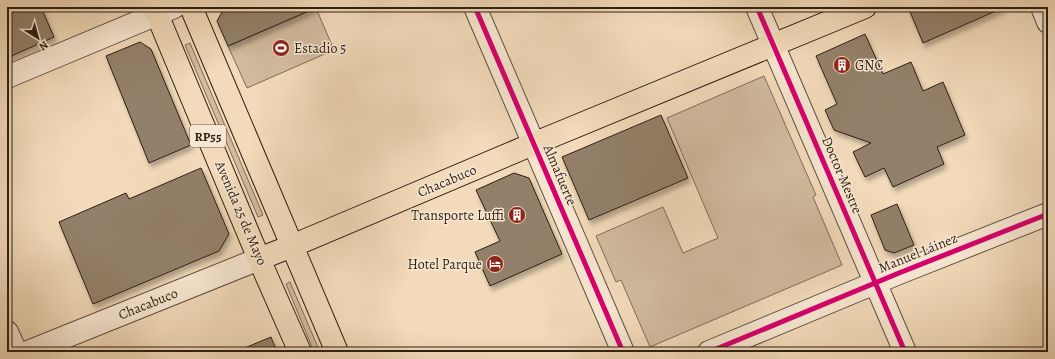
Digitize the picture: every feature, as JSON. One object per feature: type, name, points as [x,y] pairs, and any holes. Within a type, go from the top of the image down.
[{"type":"main road","name":"RP55","points":[[191,7],[337,352]]},
{"type":"main road","name":"Chacabuco","points":[[259,259],[865,7]]},
{"type":"main road","name":"Avenida 25 de Mayo","points":[[162,9],[259,259],[300,352]]},
{"type":"street","name":"Almafuerte","points":[[475,7],[623,352]]},
{"type":"street","name":"Doctor Mestre","points":[[757,7],[905,352]]},
{"type":"street","points":[[1042,7],[1048,22]]},
{"type":"street","points":[[7,77],[162,9]]},
{"type":"street","name":"Manuel Láinez","points":[[709,352],[875,283],[1048,214]]},
{"type":"street","name":"Chacabuco","points":[[28,352],[259,259]]},
{"type":"street","points":[[7,332],[16,352]]},
{"type":"shaded area","name":"Estadio 5","points":[[316,8],[334,50],[247,88],[228,46]]},
{"type":"shaded area","points":[[190,43],[263,215],[258,217],[185,45]]},
{"type":"shaded area","points":[[764,76],[816,195],[813,197],[842,265],[650,347],[621,280],[616,282],[596,236],[663,207],[683,253],[718,238],[667,118]]},
{"type":"shaded area","points":[[290,282],[320,352],[314,352],[286,284]]},
{"type":"building","points":[[7,7],[41,7],[54,37],[7,58]]},
{"type":"building","points":[[234,7],[318,7],[228,46],[217,21],[222,12]]},
{"type":"building","points":[[908,7],[1005,7],[923,43]]},
{"type":"building","points":[[865,34],[883,74],[911,62],[923,91],[943,82],[965,135],[937,147],[944,164],[893,187],[884,168],[865,177],[853,152],[871,143],[834,130],[825,110],[837,104],[816,56]]},
{"type":"building","points":[[140,42],[151,49],[191,145],[149,163],[106,56]]},
{"type":"building","points":[[661,115],[688,178],[589,220],[562,157]]},
{"type":"building","points":[[201,168],[229,234],[219,251],[93,304],[59,222],[126,193],[129,199]]},
{"type":"building","name":"Transporte Luffi","points":[[514,173],[529,178],[562,254],[490,286],[475,252],[500,241],[476,190]]},
{"type":"building","points":[[897,204],[914,245],[894,253],[885,250],[871,215]]},
{"type":"building","points":[[271,337],[277,352],[235,352]]},
{"type":"cycle path","points":[[475,7],[623,352]]},
{"type":"cycle path","points":[[757,7],[905,352]]},
{"type":"cycle path","points":[[709,352],[899,273],[1048,214]]},
{"type":"place","name":"Estadio 5","points":[[281,48]]},
{"type":"place","name":"GNC","points":[[842,65]]},
{"type":"place","name":"Transporte Luffi","points":[[517,215]]},
{"type":"place","name":"Hotel Parque","points":[[495,264]]}]
